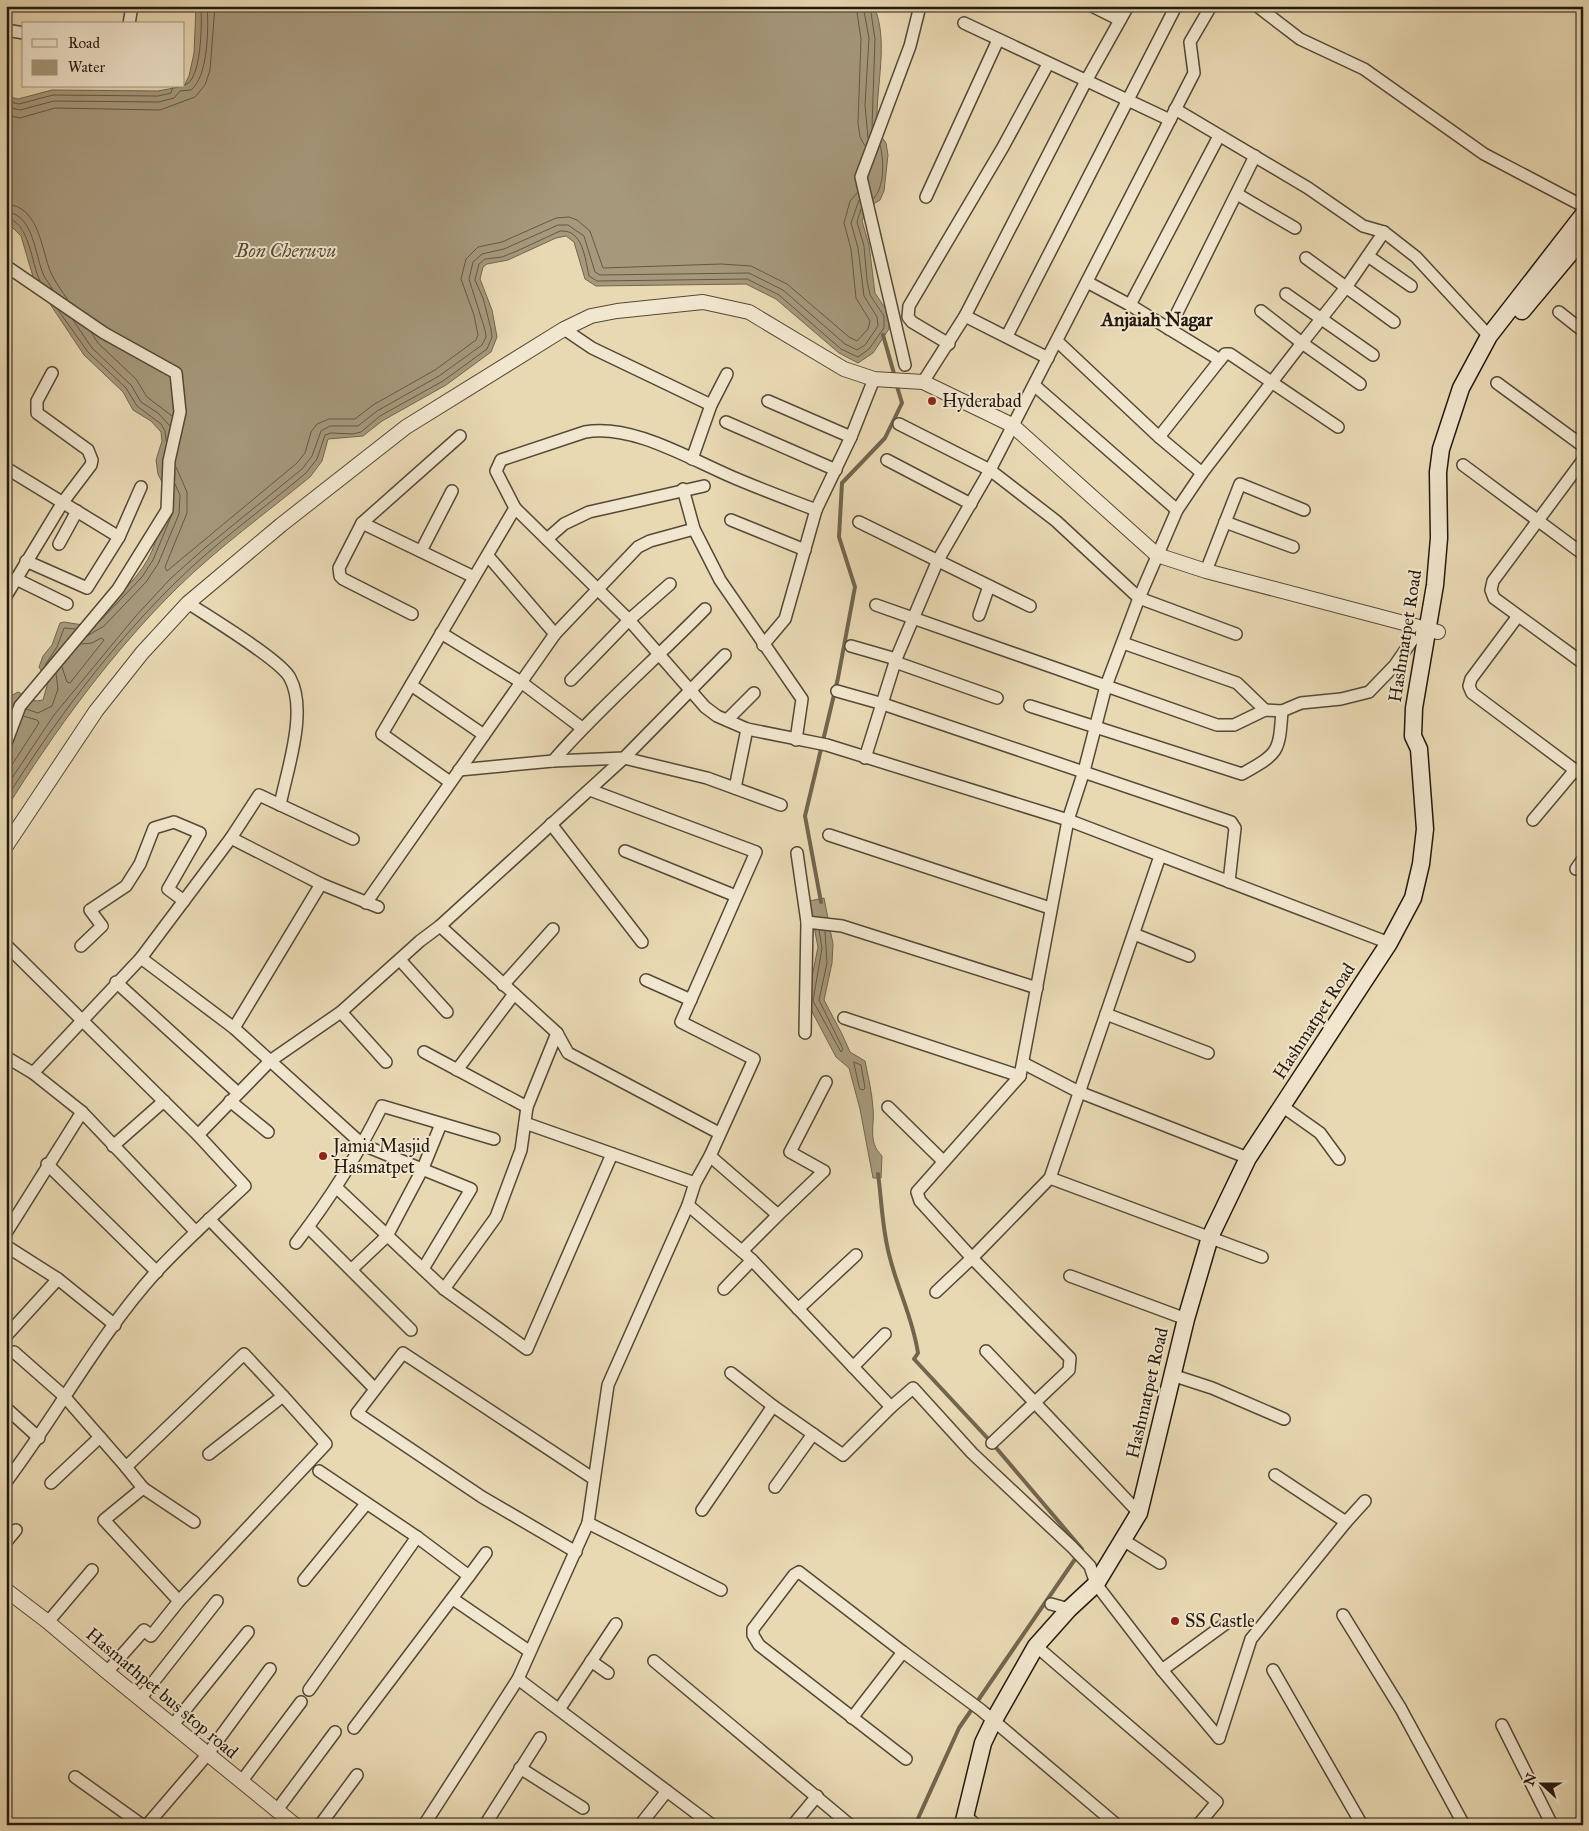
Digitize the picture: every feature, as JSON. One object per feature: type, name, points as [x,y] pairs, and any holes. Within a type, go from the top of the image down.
[{"type":"main road","points":[[1465,390],[1489,336],[1583,215]]},
{"type":"main road","points":[[1465,390],[1496,343],[1583,238]]},
{"type":"main road","name":"Hashmatpet Road","points":[[968,1822],[983,1743],[994,1720],[1036,1646],[1069,1609],[1096,1584],[1139,1513],[1186,1319],[1210,1237],[1248,1158],[1389,943],[1413,898],[1421,864],[1425,829],[1419,749],[1423,736],[1428,630],[1446,585],[1450,448],[1465,390]]},
{"type":"street","points":[[129,22],[132,6]]},
{"type":"street","points":[[905,365],[861,178],[910,46],[920,6]]},
{"type":"street","points":[[1092,6],[1120,20]]},
{"type":"street","points":[[916,382],[949,344],[965,316],[1086,81],[1128,6]]},
{"type":"street","points":[[1007,336],[1176,6]]},
{"type":"street","points":[[865,758],[895,661],[938,560],[990,470],[1194,73],[1195,63],[1190,50],[1190,42],[1211,6]]},
{"type":"street","points":[[1257,6],[1300,39],[1364,69],[1484,154],[1583,206]]},
{"type":"street","points":[[964,23],[1128,101],[1172,115],[1219,136],[1308,188],[1363,226],[1384,232],[1416,258],[1489,336]]},
{"type":"street","points":[[6,30],[22,33]]},
{"type":"street","points":[[926,197],[998,40]]},
{"type":"street","points":[[949,344],[912,322],[908,317],[909,306],[1003,147],[1048,64]]},
{"type":"street","points":[[1130,305],[1219,136]]},
{"type":"street","points":[[1169,329],[1255,156]]},
{"type":"street","points":[[1236,194],[1295,228]]},
{"type":"street","points":[[992,1443],[1069,1370],[1070,1358],[972,1258],[920,1201],[917,1192],[1020,1076],[1068,820],[1084,771],[1106,686],[1139,598],[1177,510],[1202,473],[1347,286],[1384,232]]},
{"type":"street","points":[[1368,256],[1411,286]]},
{"type":"street","points":[[1306,258],[1394,322]]},
{"type":"street","points":[[6,266],[104,333],[176,372],[180,412],[169,460],[167,510],[118,589],[20,706],[6,743]]},
{"type":"street","points":[[1087,282],[1130,305],[1220,360]]},
{"type":"street","points":[[1286,294],[1373,355]]},
{"type":"street","points":[[6,846],[96,712],[142,653],[188,603],[281,525],[406,427],[564,329],[590,316],[617,311],[703,302],[724,305],[749,312],[824,359],[844,369],[880,379],[916,382],[1012,425],[1157,555],[1206,571],[1428,630],[1369,692],[1341,699],[1301,703],[1282,711],[1265,710],[1226,726],[912,620],[876,605]]},
{"type":"street","points":[[1260,311],[1360,384]]},
{"type":"street","points":[[1559,312],[1583,331]]},
{"type":"street","points":[[965,316],[1048,358]]},
{"type":"street","points":[[564,329],[592,348],[711,405]]},
{"type":"street","points":[[1057,341],[1159,437],[1202,473]]},
{"type":"street","points":[[1159,437],[1225,354],[1230,354],[1338,427]]},
{"type":"street","points":[[6,596],[63,502],[91,465],[92,460],[88,450],[37,412],[37,400],[52,373]]},
{"type":"street","points":[[692,459],[711,405],[727,374]]},
{"type":"street","points":[[764,645],[785,620],[816,510],[880,379]]},
{"type":"street","points":[[1497,383],[1583,446]]},
{"type":"street","points":[[1034,385],[1177,510]]},
{"type":"street","points":[[768,402],[851,437]]},
{"type":"street","points":[[726,422],[836,470]]},
{"type":"street","points":[[899,424],[990,470],[1056,521],[1139,598],[1236,634]]},
{"type":"street","points":[[816,510],[738,480],[625,432],[611,430],[585,432],[502,460],[496,471],[515,508],[629,620],[705,707],[726,720],[747,729],[826,745],[1068,820],[1389,943]]},
{"type":"street","points":[[412,614],[340,576],[339,568],[362,523],[460,436]]},
{"type":"street","points":[[887,460],[971,504]]},
{"type":"street","points":[[1583,460],[1493,581],[1491,590],[1494,598],[1583,663]]},
{"type":"street","points":[[1463,465],[1583,554]]},
{"type":"street","points":[[6,468],[119,537]]},
{"type":"street","points":[[1206,571],[1240,484],[1304,510]]},
{"type":"street","points":[[547,539],[564,524],[589,512],[683,489],[704,486]]},
{"type":"street","points":[[26,561],[87,588],[119,537],[142,487]]},
{"type":"street","points":[[683,489],[694,528],[720,580],[802,699],[796,740]]},
{"type":"street","points":[[421,551],[452,491]]},
{"type":"street","points":[[450,782],[382,734],[515,508]]},
{"type":"street","points":[[59,544],[77,511]]},
{"type":"street","points":[[731,520],[805,550]]},
{"type":"street","points":[[859,522],[1030,606]]},
{"type":"street","points":[[1225,522],[1293,547]]},
{"type":"street","points":[[362,523],[474,577]]},
{"type":"street","points":[[366,903],[555,634],[638,547],[650,541],[694,528]]},
{"type":"street","points":[[488,556],[555,634]]},
{"type":"street","points":[[16,579],[67,604]]},
{"type":"street","points":[[571,680],[629,620],[670,584]]},
{"type":"street","points":[[979,615],[989,586]]},
{"type":"street","points":[[188,603],[275,662],[290,676],[296,694],[297,720],[280,805]]},
{"type":"street","points":[[553,761],[582,728],[660,656],[705,610]]},
{"type":"street","points":[[1518,616],[1471,678],[1469,686],[1472,693],[1579,773],[1532,820]]},
{"type":"street","points":[[442,633],[521,682],[582,728]]},
{"type":"street","points":[[1123,643],[1237,683],[1265,710]]},
{"type":"street","points":[[851,646],[997,698]]},
{"type":"street","points":[[198,1135],[270,1061],[341,1012],[420,941],[440,926],[590,790],[725,655]]},
{"type":"street","points":[[411,685],[484,735]]},
{"type":"street","points":[[837,691],[883,704],[1231,822],[1235,828],[1229,882]]},
{"type":"street","points":[[726,720],[754,693]]},
{"type":"street","points":[[1030,706],[1242,774],[1268,759],[1275,752],[1281,739],[1282,711]]},
{"type":"street","points":[[735,788],[747,729]]},
{"type":"street","points":[[459,770],[553,761],[624,758],[707,778],[781,805]]},
{"type":"street","points":[[424,1825],[497,1714],[518,1678],[576,1552],[588,1523],[608,1385],[688,1206],[695,1183],[710,1156],[754,1058],[681,1022],[756,852],[590,790]]},
{"type":"street","points":[[33,1074],[83,1021],[116,982],[141,958],[231,838],[259,796],[353,839]]},
{"type":"street","points":[[82,946],[102,926],[90,910],[126,886],[140,864],[154,828],[174,822],[200,833],[168,889],[184,901]]},
{"type":"street","points":[[551,824],[642,942]]},
{"type":"street","points":[[829,835],[1050,908]]},
{"type":"street","points":[[231,838],[321,884],[378,907]]},
{"type":"street","points":[[625,851],[736,896]]},
{"type":"street","points":[[796,853],[807,922],[805,1033]]},
{"type":"street","points":[[936,1292],[1050,1178],[1160,856]]},
{"type":"street","points":[[1576,869],[1583,859]]},
{"type":"street","points":[[234,1028],[321,884]]},
{"type":"street","points":[[807,922],[842,926],[1037,988]]},
{"type":"street","points":[[440,926],[557,1033],[568,1053],[719,1133]]},
{"type":"street","points":[[503,985],[554,929]]},
{"type":"street","points":[[1134,934],[1189,956]]},
{"type":"street","points":[[6,945],[198,1135],[244,1186],[157,1272],[115,1325],[64,1396],[39,1438],[6,1482]]},
{"type":"street","points":[[141,958],[234,1028],[363,1145],[471,1189],[422,1269]]},
{"type":"street","points":[[400,960],[447,1012]]},
{"type":"street","points":[[646,980],[691,1000]]},
{"type":"street","points":[[116,982],[268,1132]]},
{"type":"street","points":[[456,1070],[514,994]]},
{"type":"street","points":[[341,1012],[386,1062]]},
{"type":"street","points":[[1106,1014],[1208,1053]]},
{"type":"street","points":[[844,1018],[1020,1076]]},
{"type":"street","points":[[444,1289],[496,1217],[521,1150],[528,1107],[557,1033]]},
{"type":"street","points":[[424,1052],[528,1107]]},
{"type":"street","points":[[6,1057],[33,1074],[82,1112],[196,1232]]},
{"type":"street","points":[[1022,1063],[1079,1092],[1248,1158]]},
{"type":"street","points":[[742,1251],[824,1171],[790,1152],[826,1082]]},
{"type":"street","points":[[113,1146],[164,1101]]},
{"type":"street","points":[[296,1243],[337,1188],[363,1145],[382,1106],[494,1139]]},
{"type":"street","points":[[1282,1106],[1320,1133],[1339,1159]]},
{"type":"street","points":[[888,1108],[943,1161]]},
{"type":"street","points":[[6,1233],[82,1112]]},
{"type":"street","points":[[352,1269],[387,1236],[423,1168],[442,1124]]},
{"type":"street","points":[[525,1124],[695,1183]]},
{"type":"street","points":[[337,1188],[444,1289],[527,1349],[612,1154]]},
{"type":"street","points":[[710,1156],[778,1215]]},
{"type":"street","points":[[48,1164],[157,1272]]},
{"type":"street","points":[[1050,1178],[1262,1257]]},
{"type":"street","points":[[688,1206],[752,1260],[890,1407]]},
{"type":"street","points":[[209,1219],[375,1389]]},
{"type":"street","points":[[308,1227],[411,1330]]},
{"type":"street","points":[[8,1249],[58,1279],[115,1325]]},
{"type":"street","points":[[798,1309],[856,1255]]},
{"type":"street","points":[[724,1289],[752,1260]]},
{"type":"street","points":[[1070,1276],[1186,1319]]},
{"type":"street","points":[[6,1336],[58,1279]]},
{"type":"street","points":[[853,1367],[885,1334]]},
{"type":"street","points":[[986,1351],[1139,1513]]},
{"type":"street","points":[[14,1352],[64,1396],[143,1488],[194,1522]]},
{"type":"street","points":[[576,1552],[482,1497],[357,1414],[403,1353],[594,1479]]},
{"type":"street","points":[[106,1672],[144,1630],[151,1636],[179,1601],[326,1444],[244,1354],[126,1467]]},
{"type":"street","points":[[731,1374],[843,1455],[890,1407],[913,1388],[972,1453],[1072,1546],[1090,1566],[1096,1584],[1162,1670],[1219,1738],[1251,1638],[1365,1501]]},
{"type":"street","points":[[1172,1375],[1212,1388],[1284,1419]]},
{"type":"street","points":[[209,1454],[283,1396]]},
{"type":"street","points":[[702,1510],[773,1406]]},
{"type":"street","points":[[6,1408],[39,1438]]},
{"type":"street","points":[[775,1487],[813,1434]]},
{"type":"street","points":[[51,1482],[100,1437]]},
{"type":"street","points":[[319,1471],[417,1537],[469,1576]]},
{"type":"street","points":[[1275,1475],[1346,1522]]},
{"type":"street","points":[[143,1488],[104,1520],[179,1601]]},
{"type":"street","points":[[304,1580],[366,1504]]},
{"type":"street","points":[[588,1523],[721,1590]]},
{"type":"street","points":[[6,1542],[16,1530]]},
{"type":"street","points":[[309,1690],[417,1537]]},
{"type":"street","points":[[1123,1540],[1160,1563]]},
{"type":"street","points":[[354,1728],[486,1554]]},
{"type":"street","points":[[48,1622],[92,1570]]},
{"type":"street","points":[[906,1759],[759,1645],[753,1635],[753,1629],[794,1575],[800,1572],[966,1698],[1117,1825]]},
{"type":"street","name":"Hasmathpet bus stop road","points":[[6,1590],[48,1622],[206,1755],[294,1825]]},
{"type":"street","points":[[453,1599],[529,1651]]},
{"type":"street","points":[[140,1699],[217,1601]]},
{"type":"street","points":[[1051,1604],[1069,1609]]},
{"type":"street","points":[[1343,1615],[1401,1709],[1464,1825]]},
{"type":"street","points":[[560,1708],[616,1624]]},
{"type":"street","points":[[1162,1670],[1225,1624]]},
{"type":"street","points":[[172,1726],[248,1632]]},
{"type":"street","points":[[1036,1646],[1217,1802],[1198,1825]]},
{"type":"street","points":[[852,1718],[903,1652]]},
{"type":"street","points":[[591,1661],[608,1673]]},
{"type":"street","points":[[654,1661],[850,1825]]},
{"type":"street","points":[[147,1825],[206,1755],[270,1668]]},
{"type":"street","points":[[1274,1670],[1360,1821],[1348,1825]]},
{"type":"street","points":[[518,1678],[712,1825]]},
{"type":"street","points":[[241,1782],[301,1702]]},
{"type":"street","points":[[1502,1725],[1552,1825]]},
{"type":"street","points":[[277,1810],[336,1732]]},
{"type":"street","points":[[486,1825],[540,1738]]},
{"type":"street","points":[[520,1768],[583,1808]]},
{"type":"street","points":[[320,1825],[356,1775]]},
{"type":"street","points":[[75,1778],[142,1825]]},
{"type":"street","points":[[640,1825],[667,1791]]},
{"type":"street","points":[[793,1825],[817,1796]]},
{"type":"water","name":"Bon Cheruvu","points":[[196,6],[874,6],[881,34],[877,122],[878,132],[886,143],[888,155],[884,191],[880,200],[867,208],[862,221],[869,245],[875,293],[889,314],[889,329],[873,353],[858,363],[839,353],[776,299],[746,284],[596,286],[585,279],[574,242],[566,236],[556,238],[508,260],[487,264],[483,267],[480,279],[492,310],[497,337],[491,352],[446,385],[382,421],[363,436],[328,439],[322,461],[310,477],[194,572],[130,638],[65,721],[6,809],[6,701],[18,692],[36,701],[43,700],[48,682],[39,667],[43,656],[52,645],[60,623],[83,625],[135,578],[152,552],[169,496],[158,474],[156,460],[162,441],[161,432],[151,421],[133,410],[123,392],[84,355],[34,280],[21,236],[6,221],[6,96],[18,99],[52,90],[158,91],[185,88],[194,53]]},
{"type":"water","points":[[824,898],[833,944],[832,963],[824,1000],[850,1052],[865,1061],[872,1102],[873,1139],[877,1150],[882,1156],[881,1178],[873,1178],[860,1109],[849,1068],[836,1057],[807,1002],[818,947],[809,901]]},
{"type":"waterway","points":[[883,335],[895,377]]},
{"type":"waterway","points":[[821,902],[805,816],[838,678],[855,587],[839,537],[842,483],[885,438],[902,403],[896,383]]},
{"type":"waterway","points":[[878,1174],[887,1248],[916,1340],[918,1353],[914,1359],[992,1443],[1082,1549],[959,1728],[915,1825]]},
{"type":"place","name":"Hyderabad","points":[[932,401]]},
{"type":"place","name":"Jamia Masjid Hasmatpet","points":[[323,1156]]},
{"type":"place","name":"SS Castle","points":[[1175,1621]]},
{"type":"district","name":"Anjaiah Nagar","points":[[1157,319]]}]
